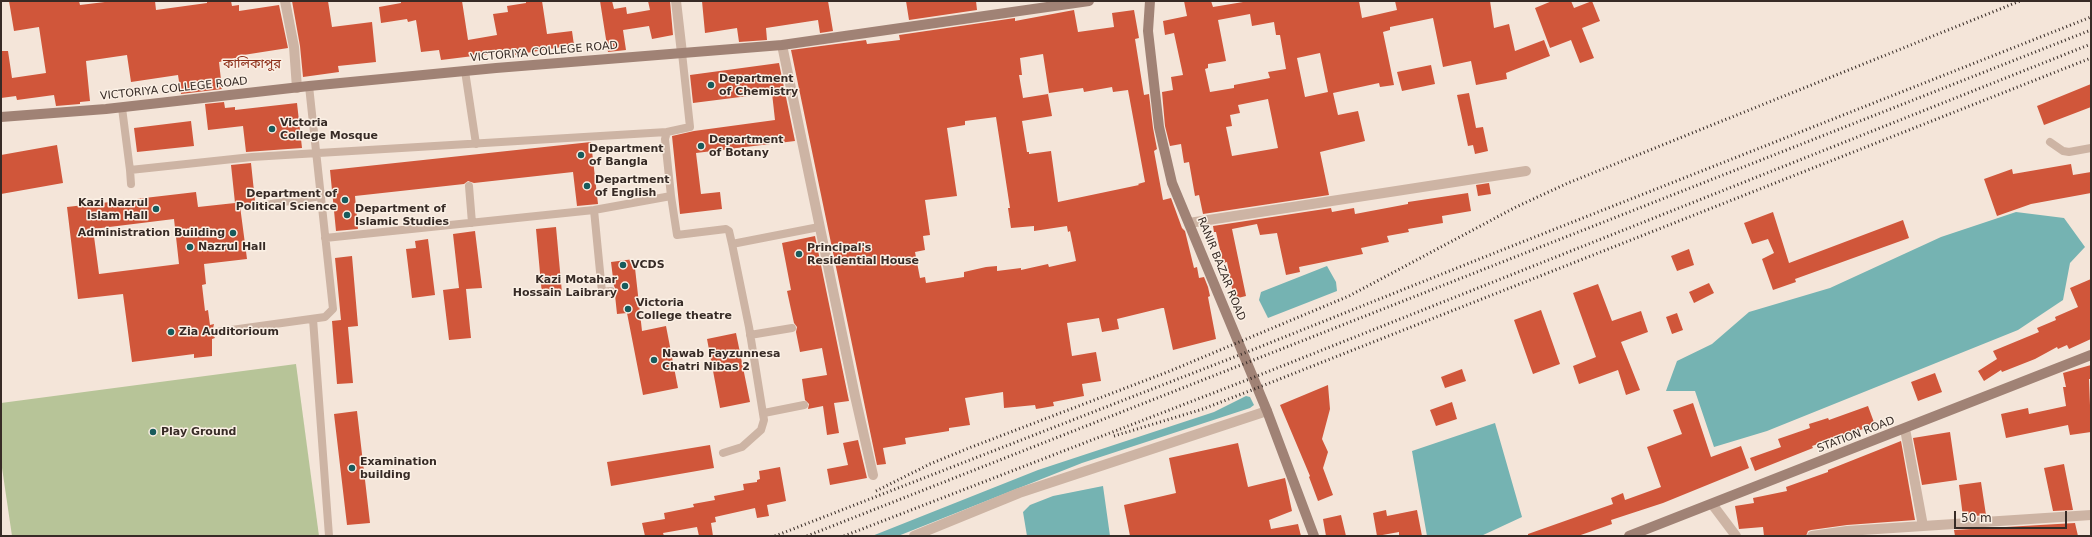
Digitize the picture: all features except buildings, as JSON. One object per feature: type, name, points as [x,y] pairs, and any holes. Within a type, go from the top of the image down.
[{"type":"street","points":[[285,1],[294,48],[297,88]]},
{"type":"street","points":[[676,1],[682,53]]},
{"type":"street","name":"VICTORIYA COLLEGE ROAD","points":[[1,117],[122,108],[309,86],[465,71],[782,45],[1089,1]]},
{"type":"street","name":"RANIR BAZAR ROAD","points":[[1150,1],[1148,32],[1159,127],[1172,183],[1267,411],[1314,536]]},
{"type":"street","points":[[782,45],[819,227],[873,475]]},
{"type":"street","points":[[1188,223],[1526,171]]},
{"type":"street","name":"STATION ROAD","points":[[1629,536],[2091,355]]},
{"type":"street","points":[[914,536],[1019,493],[1267,411]]},
{"type":"street","points":[[1905,429],[1923,526]]},
{"type":"street","points":[[1712,504],[1736,536]]},
{"type":"street","points":[[1812,536],[1847,531],[2091,515]]},
{"type":"lane","points":[[130,170],[252,157],[668,132],[690,126],[682,53]]},
{"type":"lane","points":[[465,71],[476,144]]},
{"type":"lane","points":[[217,332],[325,317],[333,309],[309,86]]},
{"type":"lane","points":[[122,108],[131,184]]},
{"type":"lane","points":[[668,132],[665,139],[677,235],[726,229],[729,231],[764,413],[764,424],[761,430],[742,447],[723,453]]},
{"type":"lane","points":[[2050,142],[2063,151],[2069,152],[2091,148]]},
{"type":"lane","points":[[469,186],[472,223]]},
{"type":"lane","points":[[253,207],[321,196]]},
{"type":"lane","points":[[325,238],[594,210],[671,196]]},
{"type":"lane","points":[[594,210],[602,292],[611,291]]},
{"type":"lane","points":[[732,244],[819,227]]},
{"type":"lane","points":[[313,319],[329,536]]},
{"type":"lane","points":[[750,336],[792,328]]},
{"type":"lane","points":[[764,413],[804,405]]},
{"type":"green space","name":"Play Ground","points":[[296,364],[319,536],[12,536],[1,461],[1,403]]},
{"type":"water","points":[[2016,212],[2064,218],[2085,247],[2070,263],[2063,300],[2018,330],[1767,431],[1714,447],[1695,391],[1666,391],[1677,361],[1712,344],[1749,312],[1830,288],[1941,237]]},
{"type":"water","points":[[1327,266],[1336,282],[1337,291],[1268,318],[1259,300],[1261,292]]},
{"type":"water","points":[[1246,396],[1250,397],[1254,405],[1250,408],[1082,463],[898,536],[872,536],[1038,470],[1214,412]]},
{"type":"water","points":[[1495,423],[1522,517],[1481,536],[1427,536],[1412,451]]},
{"type":"water","points":[[1103,486],[1110,536],[1027,536],[1023,512],[1030,505],[1053,496]]},
{"type":"railway","points":[[876,491],[930,464],[1170,371],[1349,296],[1516,207],[1568,183],[2020,1]]},
{"type":"railway","points":[[775,536],[1242,354],[2091,17]]},
{"type":"railway","points":[[807,536],[2091,30]]},
{"type":"railway","points":[[844,536],[1252,378],[2091,44]]},
{"type":"railway","points":[[1114,436],[1203,409],[2091,58]]},
{"type":"place","name":"Department of Chemistry","points":[[711,85]]},
{"type":"place","name":"Victoria College Mosque","points":[[272,129]]},
{"type":"place","name":"Department of Botany","points":[[701,146]]},
{"type":"place","name":"Department of Bangla","points":[[581,155]]},
{"type":"place","name":"Department of English","points":[[587,186]]},
{"type":"place","name":"Department of Political Science","points":[[345,200]]},
{"type":"place","name":"Kazi Nazrul Islam Hall","points":[[156,209]]},
{"type":"place","name":"Department of Islamic Studies","points":[[347,215]]},
{"type":"place","name":"Administration Building","points":[[233,233]]},
{"type":"place","name":"Nazrul Hall","points":[[190,247]]},
{"type":"place","name":"Principal's Residential House","points":[[799,254]]},
{"type":"place","name":"VCDS","points":[[623,265]]},
{"type":"place","name":"Kazi Motahar Hossain Laibrary","points":[[625,286]]},
{"type":"place","name":"Victoria College theatre","points":[[628,309]]},
{"type":"place","name":"Zia Auditorioum","points":[[171,332]]},
{"type":"place","name":"Nawab Fayzunnesa Chatri Nibas 2","points":[[654,360]]},
{"type":"place","name":"Play Ground","points":[[153,432]]},
{"type":"place","name":"Examination building","points":[[352,468]]},
{"type":"district","name":"কালিকাপুর","points":[[252,65]]}]
